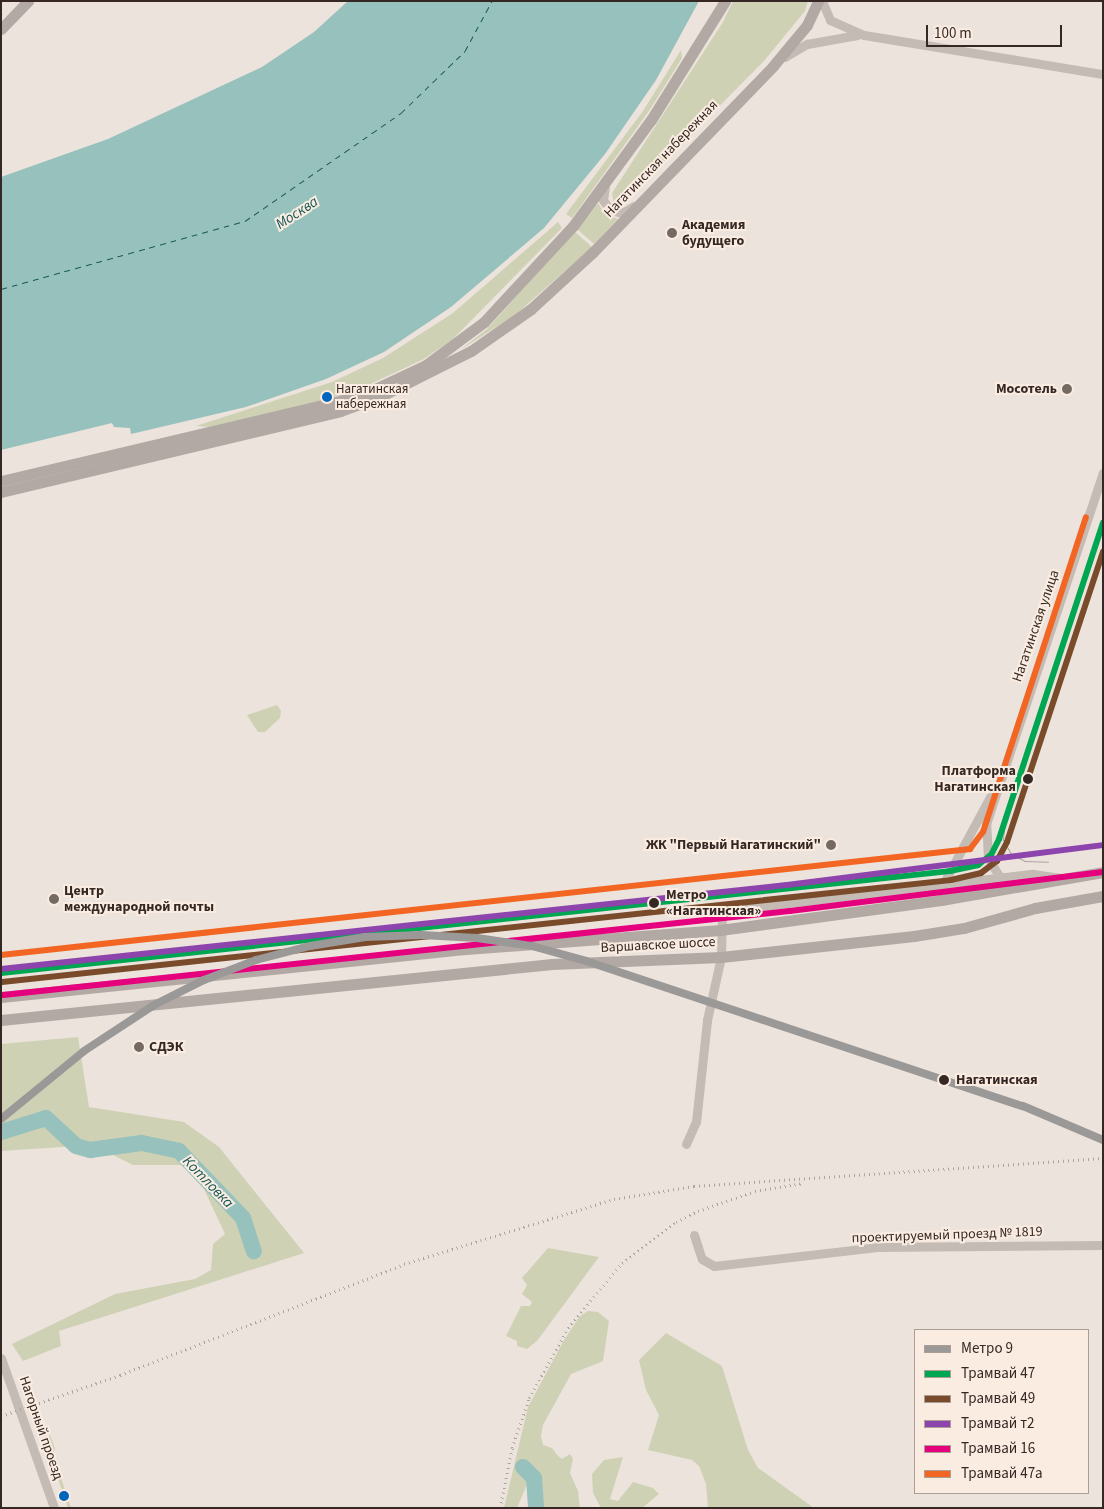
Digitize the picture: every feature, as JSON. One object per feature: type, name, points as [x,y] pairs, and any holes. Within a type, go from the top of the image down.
[{"type":"main road","points":[[1,29],[28,1]]},
{"type":"main road","name":"Нагатинская набережная","points":[[1,480],[336,402],[375,389],[426,365],[484,322],[543,260],[605,186],[651,120],[725,1]]},
{"type":"main road","name":"Нагатинская набережная","points":[[1,492],[288,426],[379,397],[471,351],[522,316],[593,252],[635,205],[773,66],[807,25],[820,1]]},
{"type":"main road","name":"Варшавское шоссе","points":[[1,997],[453,950],[720,930],[941,900],[1103,872]]},
{"type":"main road","name":"Варшавское шоссе","points":[[1,1020],[552,964],[721,957],[914,936],[964,928],[1035,908],[1103,896]]},
{"type":"street","points":[[820,1],[830,20],[864,35]]},
{"type":"street","points":[[773,66],[807,44],[834,37],[864,35],[1103,74]]},
{"type":"street","points":[[605,186],[603,200],[610,210],[622,213],[635,205]]},
{"type":"street","name":"Нагатинская улица","points":[[996,788],[1103,473]]},
{"type":"street","points":[[996,788],[985,836],[988,858],[1001,879]]},
{"type":"street","points":[[941,900],[942,886],[996,788]]},
{"type":"street","points":[[686,1144],[696,1122],[707,1020],[721,957],[720,930],[722,913],[729,910],[1044,873],[1062,878]]},
{"type":"street","name":"проектируемый проезд № 1819","points":[[694,1235],[702,1259],[714,1266],[736,1266],[877,1247],[1103,1245]]},
{"type":"street","name":"Нагорный проезд","points":[[1,1358],[54,1508]]},
{"type":"green space","points":[[733,1],[808,1],[805,11],[764,61],[622,204],[614,204],[612,193],[723,22]]},
{"type":"green space","points":[[681,50],[682,58],[649,111],[572,218],[566,214],[643,111]]},
{"type":"green space","points":[[598,203],[605,214],[618,219],[594,244],[577,229]]},
{"type":"green space","points":[[558,222],[562,228],[452,340],[422,360],[364,387],[315,403],[209,427],[196,426],[332,382],[383,358],[453,313]]},
{"type":"green space","points":[[575,232],[592,247],[515,315],[460,350],[487,329]]},
{"type":"green space","points":[[277,705],[281,711],[280,718],[265,732],[258,732],[247,715]]},
{"type":"green space","points":[[78,1037],[89,1107],[184,1122],[219,1147],[304,1253],[59,1331],[61,1346],[23,1361],[12,1344],[115,1294],[195,1279],[211,1270],[213,1244],[225,1234],[203,1187],[183,1165],[133,1165],[93,1145],[1,1151],[1,1044]]},
{"type":"green space","points":[[548,1248],[599,1257],[537,1341],[527,1349],[517,1346],[517,1341],[506,1336],[521,1306],[530,1306],[532,1302],[522,1294],[527,1285],[522,1278]]},
{"type":"green space","points":[[588,1311],[598,1312],[609,1321],[603,1361],[571,1374],[543,1425],[541,1436],[543,1445],[552,1448],[562,1459],[570,1454],[573,1459],[570,1473],[578,1491],[580,1508],[543,1508],[541,1487],[528,1482],[517,1508],[504,1508],[528,1407],[563,1342],[579,1317]]},
{"type":"green space","points":[[666,1333],[722,1366],[748,1450],[758,1468],[814,1508],[708,1508],[706,1484],[699,1466],[692,1460],[648,1450],[659,1415],[646,1390],[639,1360]]},
{"type":"green space","points":[[50,1435],[55,1448],[53,1454],[71,1508],[68,1508],[45,1441]]},
{"type":"green space","points":[[623,1457],[610,1499],[618,1501],[633,1482],[653,1488],[659,1494],[642,1508],[601,1508],[593,1493],[592,1474],[604,1460]]},
{"type":"water","name":"Москва","points":[[348,1],[699,1],[656,80],[605,154],[544,228],[451,307],[384,352],[326,379],[246,407],[131,434],[130,428],[114,427],[112,423],[1,450],[1,177],[108,139],[262,67],[314,32]]},
{"type":"waterway","name":"Котловка","points":[[1,1132],[46,1118],[76,1146],[90,1150],[142,1143],[179,1151],[243,1218],[254,1251]]},
{"type":"waterway","name":"Котловка","points":[[523,1467],[534,1478],[536,1508]]},
{"type":"ferry route","points":[[1,289],[245,221],[401,113],[465,51],[492,1]]},
{"type":"tram line","name":"47а","points":[[1,955],[970,849],[983,832],[1086,517]]},
{"type":"tram line","name":"47","points":[[1,973],[950,871],[978,865],[991,855],[999,839],[1103,523]]},
{"type":"tram line","name":"49","points":[[2,982],[951,880],[981,873],[997,861],[1007,842],[1103,551]]},
{"type":"tram line","points":[[1005,820],[1003,840],[1011,854],[1025,861],[1048,862]]},
{"type":"tram line","name":"т2","points":[[1,969],[787,885],[1102,845]]},
{"type":"tram line","name":"16","points":[[3,995],[790,911],[1103,872]]},
{"type":"railway","points":[[1,1416],[120,1375],[404,1264],[614,1199],[694,1186],[1103,1158]]},
{"type":"railway","points":[[500,1508],[512,1448],[529,1398],[568,1328],[622,1263],[676,1222],[698,1211],[755,1191],[803,1183]]},
{"type":"metro line","name":"9","points":[[1,1119],[84,1051],[154,1005],[204,980],[256,960],[310,946],[365,937],[421,935],[477,938],[532,946],[586,961],[1023,1106],[1103,1140]]},
{"type":"place","name":"Академия будущего","points":[[672,233]]},
{"type":"place","name":"Мосотель","points":[[1067,389]]},
{"type":"place","name":"Нагатинская набережная","points":[[327,397]]},
{"type":"place","name":"Платформа Нагатинская","points":[[1028,779]]},
{"type":"place","name":"ЖК \"Первый Нагатинский\"","points":[[831,845]]},
{"type":"place","name":"Центр международной почты","points":[[54,899]]},
{"type":"place","name":"Метро «Нагатинская»","points":[[654,903]]},
{"type":"place","name":"СДЭК","points":[[139,1047]]},
{"type":"place","name":"Нагатинская","points":[[944,1080]]}]
